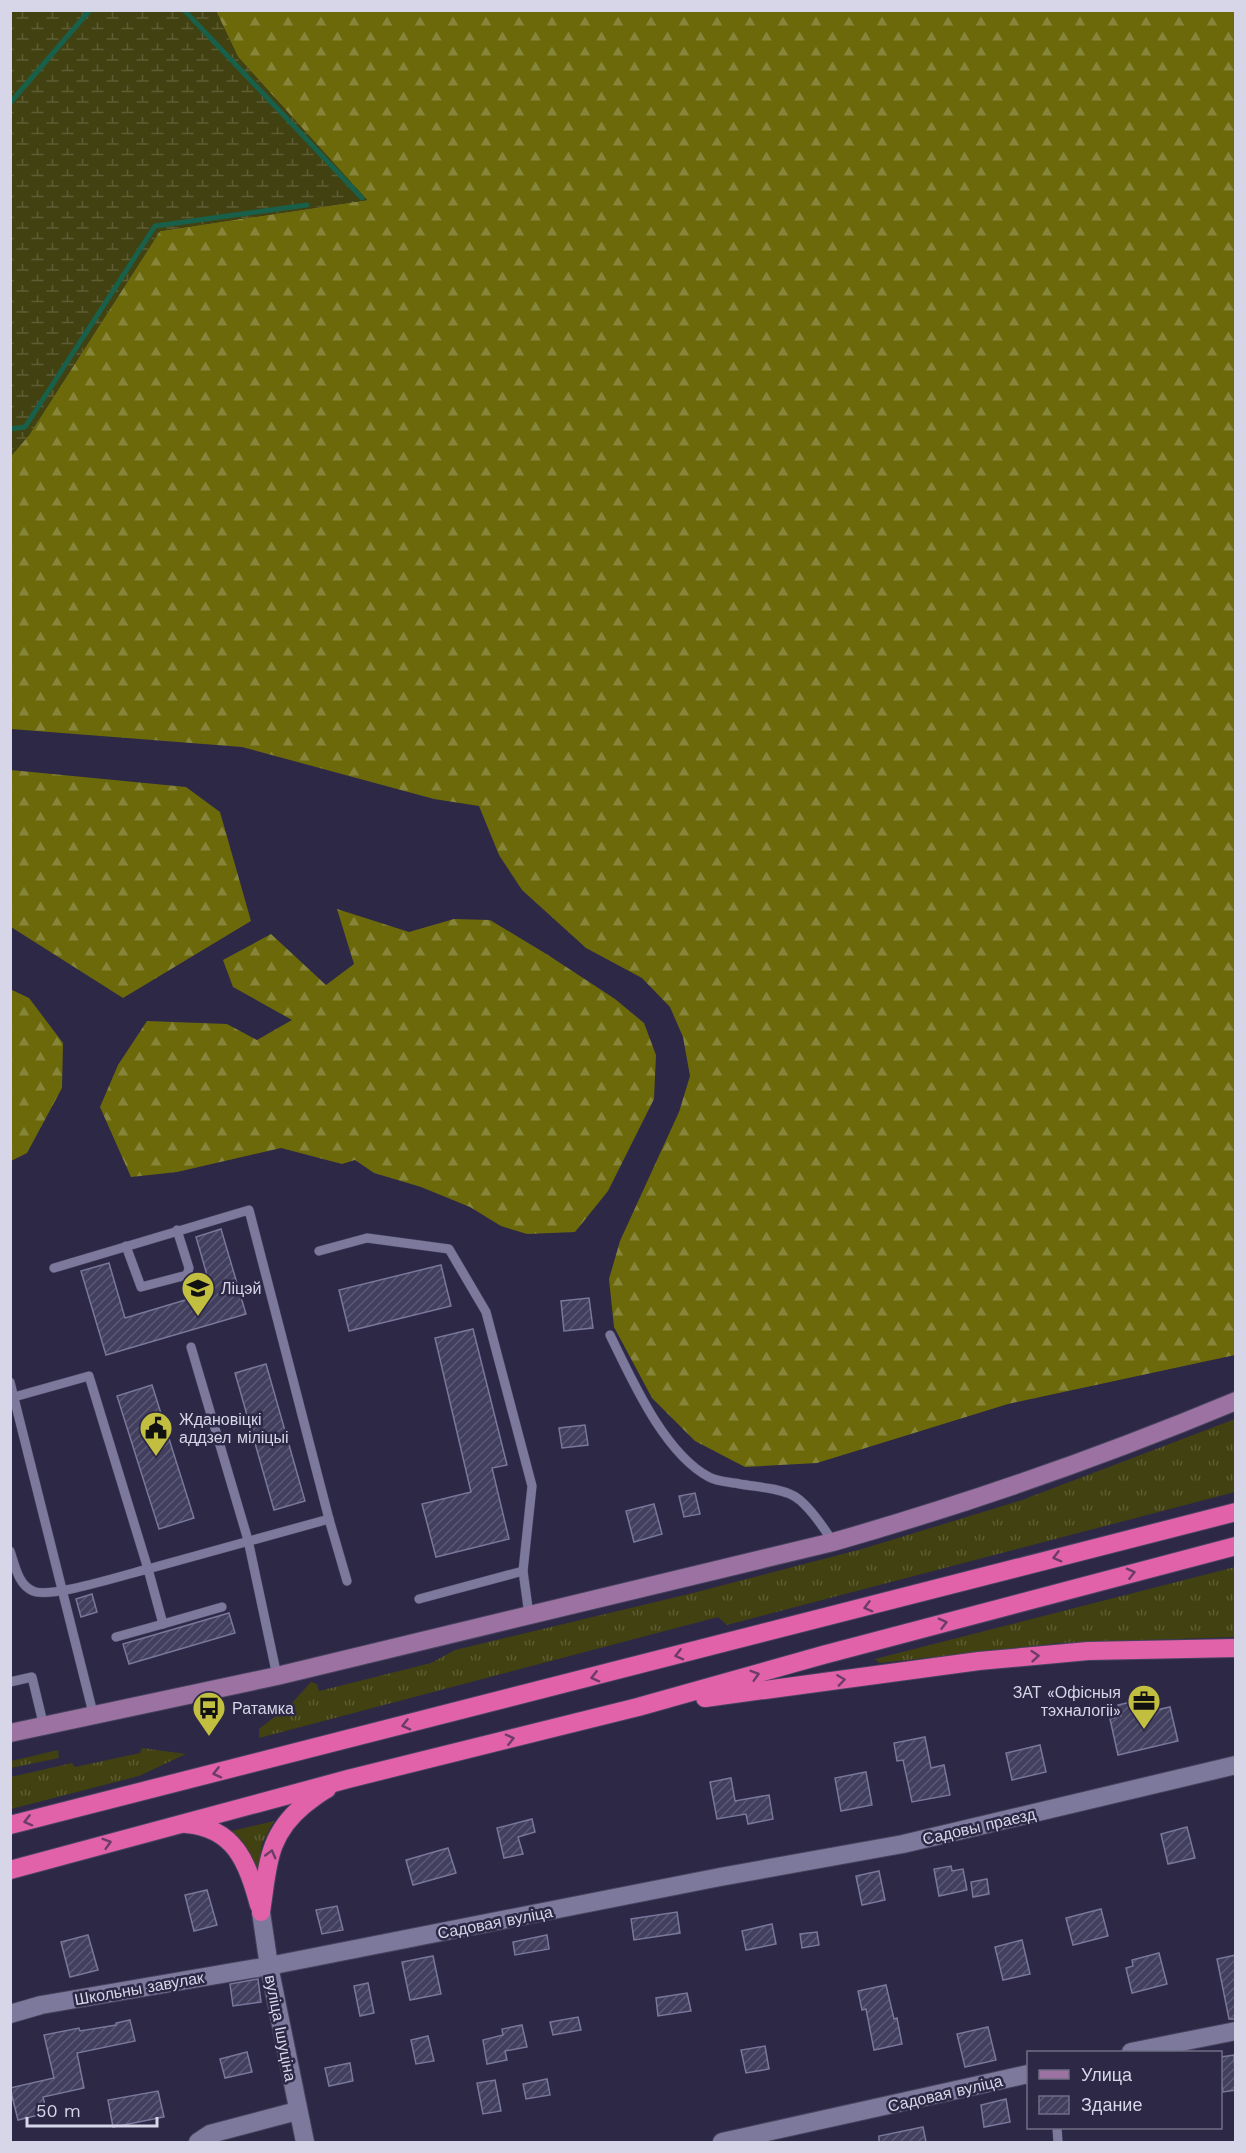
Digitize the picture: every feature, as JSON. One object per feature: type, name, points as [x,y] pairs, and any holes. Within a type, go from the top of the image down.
[{"type":"highway","points":[[10,1826],[1236,1512]]},
{"type":"highway","points":[[10,1870],[348,1779],[638,1707],[935,1625],[1236,1546]]},
{"type":"highway","points":[[638,1707],[980,1661],[1088,1650],[1236,1648]]},
{"type":"highway","points":[[261,1912],[270,1853],[279,1830],[297,1811],[320,1793],[348,1779]]},
{"type":"highway","points":[[179,1823],[203,1825],[220,1832],[232,1843],[250,1875],[261,1912]]},
{"type":"street","points":[[10,1733],[94,1717],[277,1676],[833,1542],[1022,1483],[1146,1439],[1236,1401]]},
{"type":"street","name":"Садовы праезд","points":[[720,1877],[903,1844],[1236,1765]]},
{"type":"street","name":"Садовая вуліца","points":[[269,1966],[720,1877]]},
{"type":"street","name":"вуліца Ішуціна","points":[[261,1912],[269,1966],[305,2142]]},
{"type":"street","name":"Школьны завулак","points":[[10,2014],[41,2005],[269,1966]]},
{"type":"street","points":[[1136,2051],[1236,2031]]},
{"type":"street","name":"Садовая вуліца","points":[[722,2142],[1027,2074]]},
{"type":"street","points":[[207,2140],[297,2110]]},
{"type":"lane","points":[[54,1268],[249,1210],[347,1581]]},
{"type":"lane","points":[[126,1246],[141,1287],[187,1275],[189,1268],[177,1230]]},
{"type":"lane","points":[[319,1251],[367,1238],[449,1249],[486,1312],[532,1486],[523,1570],[529,1614]]},
{"type":"lane","points":[[610,1335],[639,1395],[660,1428],[692,1466],[711,1479],[775,1490],[795,1496],[833,1542]]},
{"type":"lane","points":[[191,1347],[248,1540],[277,1676]]},
{"type":"lane","points":[[15,1397],[88,1376],[163,1623]]},
{"type":"lane","points":[[10,1382],[94,1717]]},
{"type":"lane","points":[[10,1551],[21,1580],[34,1592],[45,1594],[148,1569],[329,1519]]},
{"type":"lane","points":[[419,1599],[523,1570]]},
{"type":"lane","points":[[116,1637],[222,1607]]},
{"type":"lane","points":[[10,1683],[32,1677],[44,1727]]},
{"type":"green space","points":[[11,10],[216,11],[238,57],[367,200],[160,231],[29,435],[11,456]]},
{"type":"green space","points":[[216,11],[1235,11],[1235,1355],[1008,1404],[817,1463],[745,1467],[695,1441],[652,1398],[614,1327],[609,1279],[620,1241],[679,1112],[690,1076],[683,1037],[670,1007],[642,978],[586,948],[522,890],[499,855],[479,806],[434,799],[242,747],[11,729],[11,456],[29,435],[160,231],[367,200],[238,57]]},
{"type":"green space","points":[[11,770],[186,787],[220,812],[251,921],[123,998],[11,927]]},
{"type":"green space","points":[[337,909],[409,932],[454,919],[490,920],[615,999],[644,1023],[656,1055],[654,1099],[608,1191],[575,1232],[527,1234],[501,1226],[470,1207],[421,1187],[374,1173],[355,1160],[342,1164],[281,1148],[177,1172],[131,1177],[100,1107],[118,1065],[147,1021],[227,1024],[257,1040],[292,1020],[233,987],[223,960],[271,934],[326,985],[354,964]]},
{"type":"green space","points":[[10,989],[29,998],[63,1043],[62,1088],[27,1153],[11,1161]]},
{"type":"green space","points":[[1235,1419],[1235,1492],[727,1625],[718,1617],[259,1738],[259,1729],[291,1704],[311,1682],[317,1684],[319,1691],[431,1663],[455,1650],[693,1593],[862,1549],[1022,1500]]},
{"type":"green space","points":[[1235,1567],[1235,1637],[1060,1643],[880,1663],[875,1659]]},
{"type":"green space","points":[[142,1748],[186,1754],[139,1776],[11,1809],[11,1777],[72,1763],[75,1767],[140,1753]]},
{"type":"green space","points":[[58,1750],[59,1758],[11,1768],[11,1761]]},
{"type":"green space","points":[[274,1821],[262,1844],[257,1873],[227,1832]]},
{"type":"building","points":[[221,1229],[246,1314],[106,1355],[81,1271],[109,1263],[125,1318],[212,1292],[196,1237]]},
{"type":"building","points":[[441,1265],[451,1306],[349,1331],[339,1290]]},
{"type":"building","points":[[589,1298],[593,1328],[564,1331],[561,1301]]},
{"type":"building","points":[[473,1329],[507,1465],[492,1468],[509,1539],[436,1557],[422,1504],[471,1492],[435,1338]]},
{"type":"building","points":[[266,1364],[305,1501],[274,1510],[235,1373]]},
{"type":"building","name":"Ждановіцкі аддзел міліцыі","points":[[152,1385],[194,1518],[159,1529],[117,1396]]},
{"type":"building","points":[[585,1425],[588,1445],[562,1448],[559,1428]]},
{"type":"building","points":[[695,1493],[700,1514],[684,1517],[679,1496]]},
{"type":"building","points":[[654,1504],[662,1534],[634,1542],[626,1511]]},
{"type":"building","points":[[92,1594],[97,1612],[81,1617],[76,1599]]},
{"type":"building","points":[[229,1613],[235,1633],[129,1664],[123,1644]]},
{"type":"building","name":"ЗАТ «Офісныя тэхналогіі»","points":[[1131,1702],[1134,1715],[1170,1707],[1178,1741],[1118,1755],[1110,1719],[1121,1716],[1118,1705]]},
{"type":"building","points":[[925,1737],[931,1768],[944,1765],[950,1795],[912,1802],[903,1760],[897,1761],[894,1743]]},
{"type":"building","points":[[1040,1745],[1046,1772],[1012,1780],[1006,1753]]},
{"type":"building","points":[[866,1772],[872,1805],[841,1811],[835,1778]]},
{"type":"building","points":[[731,1778],[735,1801],[769,1795],[773,1819],[748,1824],[746,1814],[717,1819],[710,1782]]},
{"type":"building","points":[[532,1819],[535,1832],[518,1837],[523,1854],[504,1858],[497,1828]]},
{"type":"building","points":[[1187,1827],[1195,1858],[1168,1864],[1161,1834]]},
{"type":"building","points":[[448,1848],[456,1873],[413,1885],[406,1860]]},
{"type":"building","points":[[951,1866],[952,1871],[963,1869],[967,1890],[939,1896],[934,1869]]},
{"type":"building","points":[[879,1871],[885,1900],[862,1905],[856,1876]]},
{"type":"building","points":[[987,1879],[989,1894],[973,1897],[971,1882]]},
{"type":"building","points":[[207,1890],[217,1925],[194,1931],[185,1895]]},
{"type":"building","points":[[337,1906],[343,1930],[322,1934],[316,1910]]},
{"type":"building","points":[[1101,1909],[1108,1936],[1073,1945],[1066,1918]]},
{"type":"building","points":[[677,1912],[680,1933],[634,1940],[631,1919]]},
{"type":"building","points":[[772,1924],[776,1944],[746,1950],[742,1931]]},
{"type":"building","points":[[817,1932],[819,1945],[802,1948],[800,1934]]},
{"type":"building","points":[[88,1935],[98,1970],[70,1977],[61,1942]]},
{"type":"building","points":[[547,1935],[549,1949],[515,1955],[513,1942]]},
{"type":"building","points":[[1022,1940],[1030,1974],[1003,1980],[995,1947]]},
{"type":"building","points":[[1159,1953],[1167,1984],[1132,1993],[1126,1968],[1133,1966],[1132,1960]]},
{"type":"building","points":[[1236,1955],[1236,2019],[1229,2019],[1217,1959]]},
{"type":"building","points":[[433,1956],[441,1994],[410,2000],[402,1962]]},
{"type":"building","points":[[258,1979],[261,2002],[233,2006],[230,1984]]},
{"type":"building","points":[[368,1983],[374,2013],[360,2016],[354,1986]]},
{"type":"building","points":[[886,1985],[894,2019],[897,2018],[902,2044],[874,2050],[866,2009],[862,2010],[858,1991]]},
{"type":"building","points":[[687,1993],[691,2011],[658,2016],[656,1998]]},
{"type":"building","points":[[578,2017],[581,2030],[553,2035],[550,2022]]},
{"type":"building","points":[[130,2020],[135,2041],[77,2053],[84,2088],[43,2097],[47,2113],[18,2120],[10,2088],[54,2078],[44,2035],[79,2028],[80,2031],[116,2025],[116,2023]]},
{"type":"building","points":[[522,2025],[527,2047],[505,2051],[507,2060],[487,2064],[483,2040],[503,2035],[502,2029]]},
{"type":"building","points":[[988,2027],[996,2060],[965,2067],[957,2034]]},
{"type":"building","points":[[428,2036],[434,2061],[416,2064],[411,2040]]},
{"type":"building","points":[[765,2046],[769,2069],[746,2073],[741,2050]]},
{"type":"building","points":[[247,2052],[252,2072],[225,2078],[220,2059]]},
{"type":"building","points":[[1234,2055],[1236,2090],[1223,2092],[1222,2057]]},
{"type":"building","points":[[350,2063],[353,2081],[329,2086],[325,2068]]},
{"type":"building","points":[[547,2079],[550,2095],[526,2099],[523,2084]]},
{"type":"building","points":[[495,2080],[501,2111],[483,2114],[477,2083]]},
{"type":"building","points":[[158,2091],[164,2117],[113,2127],[108,2100]]},
{"type":"building","points":[[1006,2099],[1010,2122],[984,2127],[981,2105]]},
{"type":"building","points":[[923,2127],[926,2142],[879,2142],[879,2136]]},
{"type":"waterway","points":[[10,103],[90,10]]},
{"type":"waterway","points":[[184,10],[362,198]]},
{"type":"waterway","points":[[10,429],[25,427],[155,226],[307,205]]},
{"type":"place","name":"Ліцэй","points":[[198,1317]]},
{"type":"place","name":"Ждановіцкі аддзел міліцыі","points":[[156,1457]]},
{"type":"place","name":"ЗАТ «Офісныя тэхналогіі»","points":[[1144,1730]]},
{"type":"place","name":"Ратамка","points":[[209,1737]]}]
